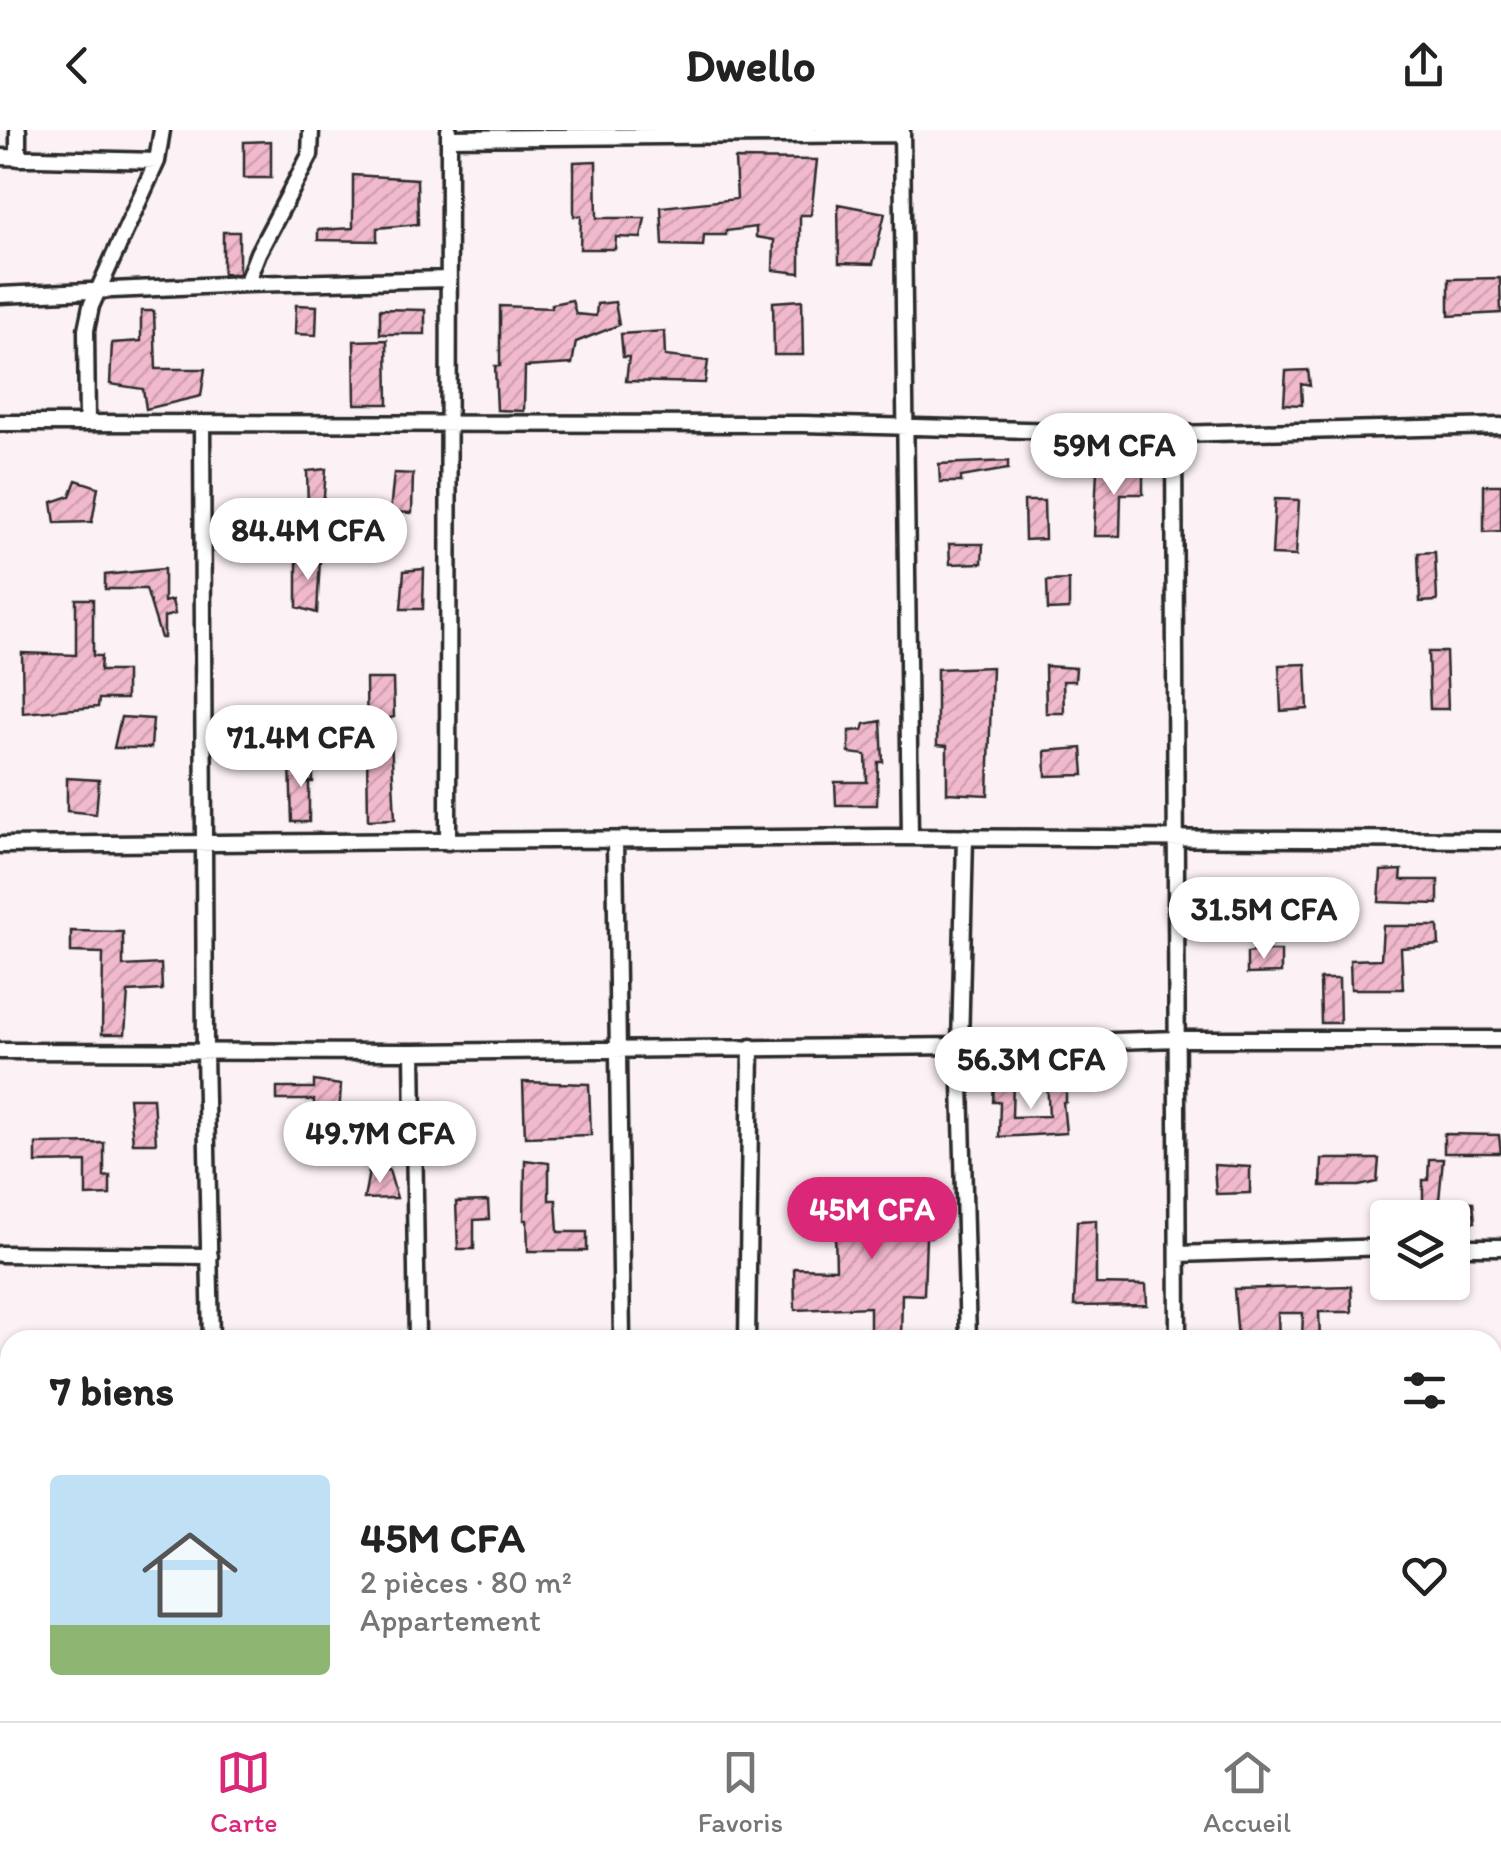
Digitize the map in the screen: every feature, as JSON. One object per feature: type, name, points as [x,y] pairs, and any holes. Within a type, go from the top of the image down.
[{"type":"street","points":[[18,130],[18,158]]},
{"type":"street","points":[[88,422],[86,330],[92,306],[156,161],[162,130]]},
{"type":"street","points":[[246,284],[258,252],[310,155],[310,130]]},
{"type":"street","points":[[448,842],[449,134],[902,132],[910,837]]},
{"type":"street","points":[[0,157],[156,161]]},
{"type":"street","points":[[0,295],[448,280]]},
{"type":"street","points":[[0,422],[904,427],[1174,434],[1501,426]]},
{"type":"street","points":[[202,423],[205,1053],[211,1330]]},
{"type":"street","points":[[1174,434],[1178,1330]]},
{"type":"street","points":[[0,845],[910,837],[1501,840]]},
{"type":"street","points":[[964,837],[960,1046],[968,1330]]},
{"type":"street","points":[[615,841],[622,1330]]},
{"type":"street","points":[[0,1051],[412,1052],[960,1046],[1177,1039],[1501,1039]]},
{"type":"street","points":[[747,1330],[751,1047]]},
{"type":"street","points":[[412,1052],[417,1330]]},
{"type":"street","points":[[1470,1247],[1501,1246]]},
{"type":"street","points":[[1178,1254],[1370,1248]]},
{"type":"street","points":[[0,1254],[210,1256]]},
{"type":"building","points":[[271,141],[271,178],[244,178],[244,142]]},
{"type":"building","points":[[735,159],[817,160],[811,215],[800,215],[800,273],[773,270],[774,240],[756,237],[756,227],[726,231],[726,235],[704,235],[703,246],[663,245],[661,207],[737,199]]},
{"type":"building","points":[[596,161],[597,218],[645,218],[641,238],[616,237],[615,249],[580,249],[581,216],[574,216],[574,162]]},
{"type":"building","points":[[353,175],[417,179],[418,224],[377,228],[377,241],[318,240],[318,230],[353,228]]},
{"type":"building","points":[[838,204],[885,213],[873,264],[839,263]]},
{"type":"building","points":[[223,232],[239,232],[239,274],[223,274]]},
{"type":"building","points":[[1500,278],[1501,313],[1449,316],[1449,279]]},
{"type":"building","points":[[572,300],[576,314],[596,316],[597,304],[615,302],[619,325],[576,342],[572,364],[525,367],[524,411],[497,410],[495,366],[500,366],[500,306],[552,308],[552,304]]},
{"type":"building","points":[[802,300],[803,355],[774,355],[773,302]]},
{"type":"building","points":[[296,305],[317,306],[316,335],[295,334]]},
{"type":"building","points":[[380,309],[425,310],[425,334],[380,334]]},
{"type":"building","points":[[141,311],[154,311],[156,369],[205,369],[201,396],[146,409],[143,389],[110,384],[112,343],[141,341]]},
{"type":"building","points":[[664,331],[665,356],[708,361],[705,383],[626,381],[629,357],[623,357],[621,334]]},
{"type":"building","points":[[387,340],[388,404],[355,404],[354,341]]},
{"type":"building","points":[[1308,370],[1310,386],[1301,384],[1302,405],[1284,404],[1286,371]]},
{"type":"building","points":[[1008,461],[1008,469],[961,477],[961,482],[940,482],[939,464]]},
{"type":"building","points":[[326,469],[323,509],[308,508],[307,471]]},
{"type":"building","points":[[1097,470],[1143,470],[1143,494],[1121,494],[1120,536],[1094,536]]},
{"type":"building","points":[[394,473],[413,474],[412,513],[390,512]]},
{"type":"building","points":[[76,480],[98,487],[92,522],[55,523],[52,502],[70,496]]},
{"type":"building","points":[[1484,485],[1501,485],[1501,531],[1484,532]]},
{"type":"building","points":[[1275,499],[1299,500],[1296,556],[1272,555]]},
{"type":"building","points":[[1024,501],[1044,501],[1045,539],[1025,540]]},
{"type":"building","points":[[949,544],[983,544],[982,563],[950,564]]},
{"type":"building","points":[[1435,552],[1437,601],[1420,602],[1418,553]]},
{"type":"building","points":[[297,557],[320,559],[317,613],[297,607]]},
{"type":"building","points":[[164,569],[164,602],[172,600],[175,614],[164,617],[161,638],[146,589],[105,589],[105,575]]},
{"type":"building","points":[[424,569],[423,609],[401,609],[404,571]]},
{"type":"building","points":[[1069,580],[1069,609],[1048,610],[1047,581]]},
{"type":"building","points":[[76,599],[93,599],[93,656],[101,656],[100,671],[126,671],[126,699],[99,699],[98,707],[23,713],[22,653],[76,655]]},
{"type":"building","points":[[1428,652],[1446,652],[1448,709],[1430,709]]},
{"type":"building","points":[[1306,664],[1308,709],[1281,711],[1279,665]]},
{"type":"building","points":[[1045,666],[1076,668],[1075,681],[1063,681],[1064,713],[1046,713]]},
{"type":"building","points":[[992,667],[988,795],[947,793],[947,746],[937,745],[937,669]]},
{"type":"building","points":[[366,679],[393,679],[394,717],[390,718],[395,819],[368,820]]},
{"type":"building","points":[[121,717],[153,719],[151,748],[114,748]]},
{"type":"building","points":[[881,721],[883,762],[878,762],[877,805],[836,805],[835,782],[867,782],[866,755],[849,753],[849,731],[863,730],[865,724]]},
{"type":"building","points":[[1082,748],[1084,775],[1046,776],[1045,751]]},
{"type":"building","points":[[290,762],[313,762],[309,822],[292,822]]},
{"type":"building","points":[[67,778],[99,780],[96,814],[67,811]]},
{"type":"building","points":[[1402,870],[1401,880],[1438,880],[1438,904],[1379,902],[1381,871]]},
{"type":"building","points":[[1383,926],[1438,926],[1439,945],[1401,948],[1403,989],[1351,989],[1350,960],[1381,959]]},
{"type":"building","points":[[71,931],[123,932],[123,966],[161,964],[162,990],[128,992],[125,1034],[102,1034],[103,953],[71,952]]},
{"type":"building","points":[[1281,951],[1281,973],[1247,974],[1247,953]]},
{"type":"building","points":[[1320,979],[1339,979],[1340,1023],[1321,1023]]},
{"type":"building","points":[[1013,1080],[1012,1117],[1049,1116],[1047,1080],[1066,1081],[1066,1133],[999,1137],[1000,1102],[993,1102],[994,1082]]},
{"type":"building","points":[[314,1081],[341,1085],[337,1146],[313,1147],[314,1100],[277,1100],[277,1088],[314,1088]]},
{"type":"building","points":[[523,1082],[589,1084],[591,1135],[525,1137]]},
{"type":"building","points":[[129,1098],[153,1098],[156,1143],[133,1143]]},
{"type":"building","points":[[1444,1134],[1499,1135],[1501,1153],[1444,1153]]},
{"type":"building","points":[[104,1143],[104,1177],[110,1176],[110,1195],[86,1196],[86,1162],[36,1163],[36,1144]]},
{"type":"building","points":[[1322,1159],[1379,1159],[1377,1182],[1321,1186]]},
{"type":"building","points":[[1429,1159],[1443,1159],[1439,1200],[1423,1200],[1423,1180],[1428,1180]]},
{"type":"building","points":[[525,1160],[549,1163],[549,1200],[556,1200],[558,1232],[587,1232],[587,1251],[528,1251]]},
{"type":"building","points":[[1214,1165],[1250,1167],[1250,1193],[1216,1194]]},
{"type":"building","points":[[389,1170],[397,1198],[364,1199],[369,1171]]},
{"type":"building","points":[[877,1193],[873,1211],[905,1209],[906,1193],[929,1195],[932,1237],[926,1237],[924,1295],[902,1294],[901,1330],[870,1330],[870,1307],[795,1310],[794,1268],[836,1269],[834,1196]]},
{"type":"building","points":[[488,1201],[489,1219],[474,1220],[474,1249],[458,1249],[456,1202]]},
{"type":"building","points":[[1470,1202],[1473,1202],[1475,1222],[1470,1222]]},
{"type":"building","points":[[1096,1220],[1096,1284],[1146,1285],[1147,1305],[1074,1306],[1077,1221]]},
{"type":"building","points":[[1351,1286],[1352,1312],[1319,1312],[1320,1330],[1302,1330],[1303,1313],[1278,1313],[1279,1330],[1237,1330],[1234,1289]]}]
